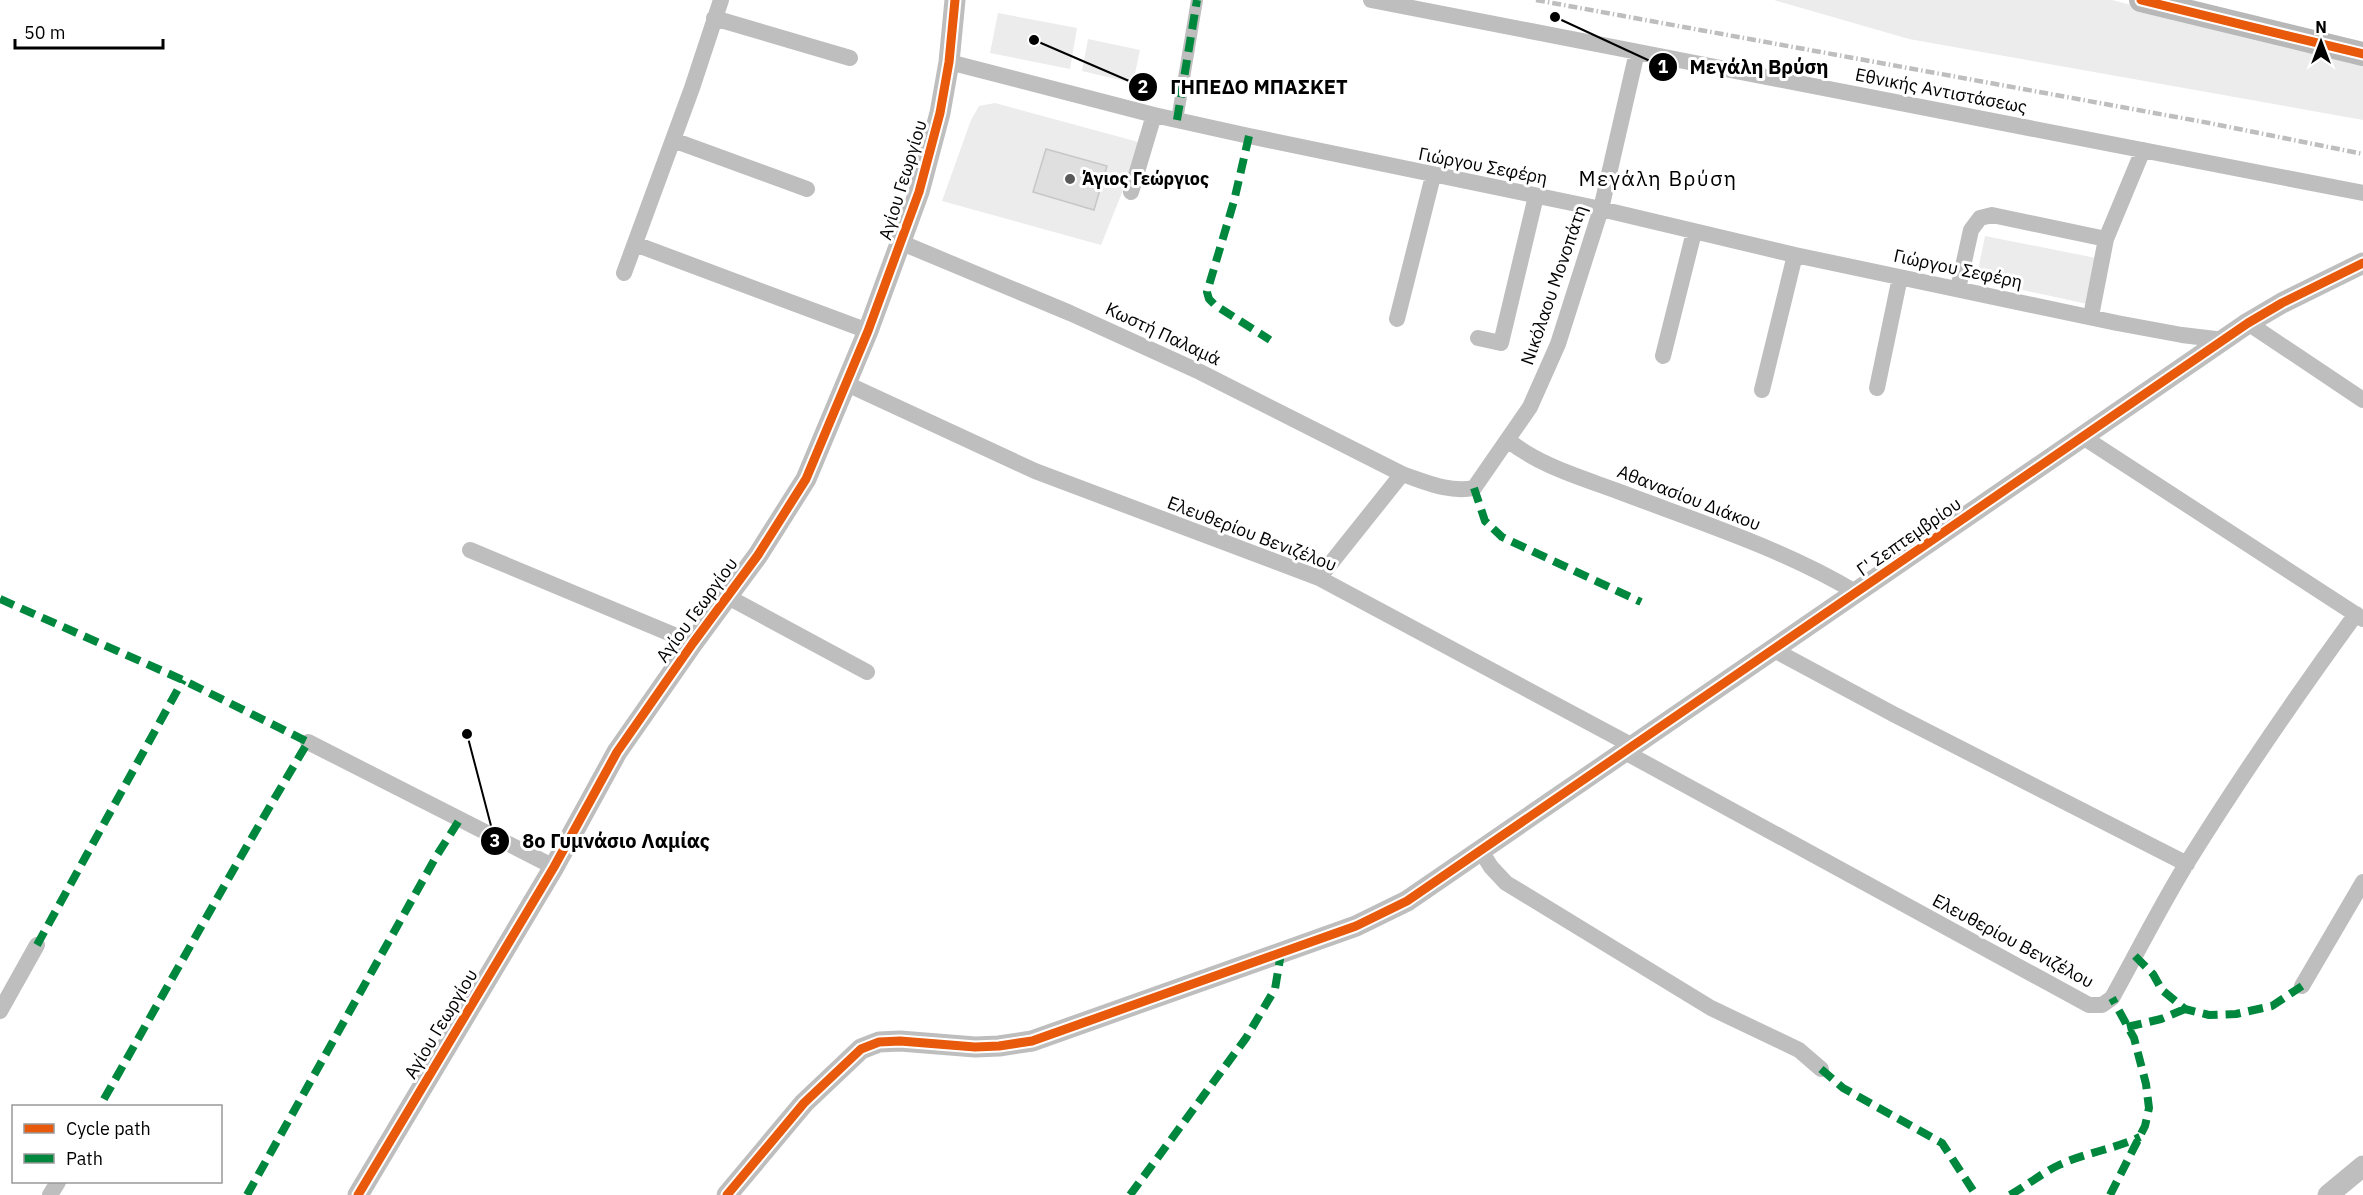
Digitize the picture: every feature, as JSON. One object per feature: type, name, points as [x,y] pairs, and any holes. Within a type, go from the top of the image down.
[{"type":"main road","points":[[2141,0],[2363,54]]},
{"type":"street","points":[[624,273],[721,0]]},
{"type":"street","name":"Αγίου Γεωργίου","points":[[358,1195],[554,867],[617,752],[728,597],[786,513],[806,479],[847,384],[902,243],[932,147],[949,62],[956,0]]},
{"type":"street","points":[[1177,120],[1197,0]]},
{"type":"street","name":"Εθνικής Αντιστάσεως","points":[[1371,0],[2363,193]]},
{"type":"street","points":[[714,18],[850,58]]},
{"type":"street","name":"Νικόλαου Μονοπάτη","points":[[1402,474],[1445,488],[1461,490],[1474,488],[1530,406],[1558,344],[1601,209],[1637,52]]},
{"type":"street","name":"Γιώργου Σεφέρη","points":[[949,62],[1154,115],[1433,176],[1601,209],[1694,232],[1900,277],[2182,335],[2224,340]]},
{"type":"street","points":[[1131,192],[1154,115]]},
{"type":"street","points":[[673,140],[807,189]]},
{"type":"street","points":[[2091,316],[2106,239],[2143,150]]},
{"type":"street","points":[[1397,318],[1433,176]]},
{"type":"street","points":[[1478,338],[1501,343],[1536,196]]},
{"type":"street","points":[[1958,289],[1971,230],[1980,218],[1992,215],[2106,239]]},
{"type":"street","points":[[1663,356],[1694,232]]},
{"type":"street","name":"Κωστή Παλαμά","points":[[902,243],[1070,313],[1200,372],[1402,474]]},
{"type":"street","points":[[635,244],[868,331]]},
{"type":"street","points":[[1762,390],[1796,255]]},
{"type":"street","name":"Γ' Σεπτεμβρίου","points":[[727,1195],[804,1103],[861,1049],[879,1042],[900,1041],[975,1047],[1032,1041],[1068,1030],[1381,915],[1407,901],[2248,323],[2282,303],[2363,263]]},
{"type":"street","points":[[1877,388],[1900,277]]},
{"type":"street","points":[[2248,323],[2363,399]]},
{"type":"street","name":"Ελευθερίου Βενιζέλου","points":[[847,384],[1035,471],[1319,578],[2089,1005],[2102,1005],[2112,998],[2187,864],[2296,696],[2359,617]]},
{"type":"street","points":[[2083,437],[2359,617]]},
{"type":"street","name":"Αθανασίου Διάκου","points":[[1508,440],[1522,452],[1823,573],[1857,593]]},
{"type":"street","points":[[1319,578],[1402,474]]},
{"type":"street","points":[[470,550],[693,643]]},
{"type":"street","points":[[728,597],[867,672]]},
{"type":"street","points":[[1774,650],[1905,720],[2187,864]]},
{"type":"street","points":[[308,742],[554,867]]},
{"type":"street","points":[[1481,851],[1491,867],[1506,883],[1711,1008],[1798,1050],[1821,1069]]},
{"type":"street","points":[[2302,986],[2363,882]]},
{"type":"street","points":[[0,1011],[36,945]]},
{"type":"street","points":[[2328,1195],[2363,1167]]},
{"type":"shaded area","points":[[1774,0],[2112,0],[2363,65],[2363,120],[1909,39]]},
{"type":"shaded area","points":[[998,13],[1077,28],[1070,69],[990,53]]},
{"type":"shaded area","points":[[1088,39],[1140,50],[1133,83],[1082,71]]},
{"type":"shaded area","points":[[995,103],[1142,143],[1101,245],[942,201],[971,120],[979,106]]},
{"type":"shaded area","points":[[1985,236],[2101,259],[2092,305],[1976,280]]},
{"type":"building","name":"Άγιος Γεώργιος","points":[[1046,149],[1107,166],[1094,210],[1033,192]]},
{"type":"railway","points":[[1536,0],[2209,123],[2363,154]]},
{"type":"marked path","points":[[1177,120],[1197,0]]},
{"type":"marked path","points":[[1249,136],[1234,201],[1207,292],[1209,299],[1215,305],[1270,340]]},
{"type":"marked path","points":[[1474,488],[1485,521],[1502,537],[1641,602]]},
{"type":"marked path","points":[[0,599],[183,680],[308,742],[101,1105]]},
{"type":"marked path","points":[[37,945],[183,680]]},
{"type":"marked path","points":[[247,1195],[437,855],[460,819]]},
{"type":"marked path","points":[[1130,1195],[1246,1038],[1275,989],[1281,953]]},
{"type":"marked path","points":[[2135,956],[2153,974],[2162,990],[2185,1009],[2209,1015],[2236,1014],[2272,1006],[2302,986]]},
{"type":"marked path","points":[[2110,1195],[2145,1126],[2149,1108],[2146,1084],[2134,1038],[2112,998]]},
{"type":"marked path","points":[[2127,1027],[2161,1019],[2185,1009]]},
{"type":"marked path","points":[[1821,1069],[1843,1088],[1942,1143],[1976,1195]]},
{"type":"marked path","points":[[2010,1195],[2059,1165],[2140,1137]]},
{"type":"cycle path","points":[[358,1195],[554,867],[617,752],[758,555],[806,479],[868,331],[919,192],[940,113],[949,62],[955,0]]},
{"type":"cycle path","points":[[2141,0],[2363,54]]},
{"type":"cycle path","points":[[727,1195],[804,1103],[861,1049],[879,1042],[900,1041],[975,1047],[1032,1041],[1356,926],[1407,901],[2248,323],[2282,303],[2363,263]]},
{"type":"place","name":"Μεγάλη Βρύση","points":[[1555,17]]},
{"type":"place","name":"ΓΗΠΕΔΟ ΜΠΑΣΚΕΤ","points":[[1034,40]]},
{"type":"place","name":"Άγιος Γεώργιος","points":[[1070,179]]},
{"type":"place","name":"8ο Γυμνάσιο Λαμίας","points":[[467,734]]},
{"type":"district","name":"Μεγάλη Βρύση","points":[[1658,179]]}]
